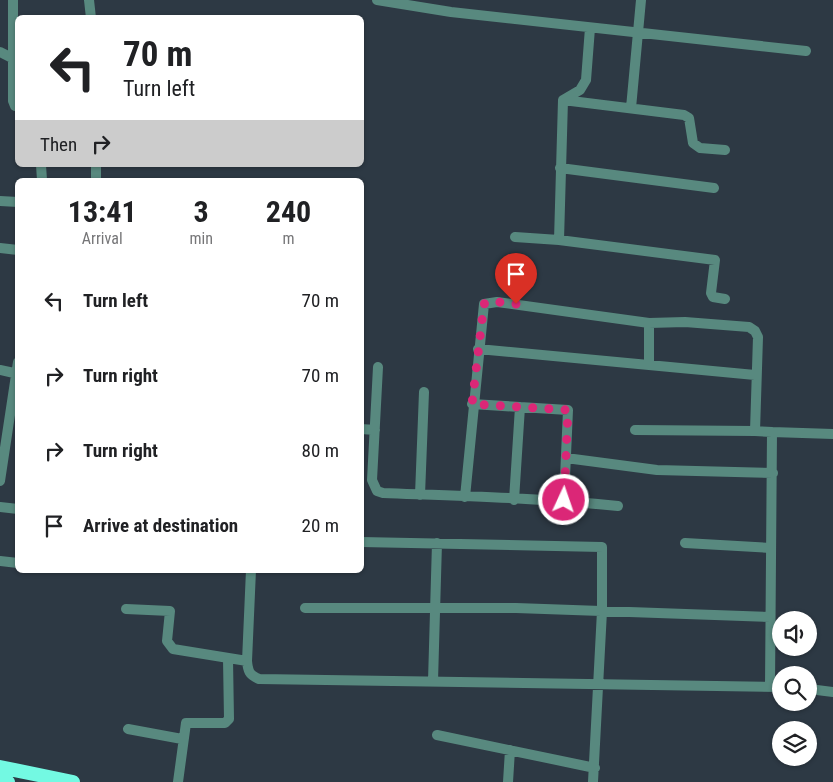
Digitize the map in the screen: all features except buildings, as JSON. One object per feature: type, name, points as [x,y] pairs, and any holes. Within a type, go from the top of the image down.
[{"type":"highway","points":[[0,767],[73,782]]},
{"type":"highway","points":[[0,780],[8,782]]},
{"type":"street","points":[[13,0],[13,100],[15,106]]},
{"type":"street","points":[[89,0],[90,15]]},
{"type":"street","points":[[377,0],[451,12],[806,51]]},
{"type":"street","points":[[631,108],[641,0]]},
{"type":"street","points":[[563,100],[580,90],[586,80],[590,28]]},
{"type":"street","points":[[0,52],[14,59]]},
{"type":"street","points":[[563,100],[684,115],[689,118],[693,143],[700,148],[725,150]]},
{"type":"street","points":[[559,240],[563,100]]},
{"type":"street","points":[[560,168],[714,188]]},
{"type":"street","points":[[0,201],[15,202]]},
{"type":"street","points":[[515,237],[559,240],[715,260],[711,293],[713,296],[724,299]]},
{"type":"street","points":[[0,248],[15,250]]},
{"type":"street","points":[[465,497],[482,310],[484,304],[490,301],[649,322],[749,327],[755,330],[758,337],[755,375],[755,431]]},
{"type":"street","points":[[649,322],[649,364]]},
{"type":"street","points":[[478,349],[755,375]]},
{"type":"street","points":[[378,366],[373,486],[377,491],[383,493],[514,500],[564,500],[618,506]]},
{"type":"street","points":[[0,370],[14,373],[0,481]]},
{"type":"street","points":[[420,495],[424,392]]},
{"type":"street","points":[[472,404],[568,410],[564,500]]},
{"type":"street","points":[[514,500],[520,407]]},
{"type":"street","points":[[364,429],[375,430]]},
{"type":"street","points":[[635,430],[833,434]]},
{"type":"street","points":[[251,573],[247,662],[248,671],[252,676],[259,679],[770,686],[772,432]]},
{"type":"street","points":[[566,458],[657,470],[773,473]]},
{"type":"street","points":[[0,507],[15,509]]},
{"type":"street","points":[[364,542],[602,547],[602,611],[593,782]]},
{"type":"street","points":[[433,681],[437,543]]},
{"type":"street","points":[[685,543],[771,548]]},
{"type":"street","points":[[0,561],[15,563]]},
{"type":"street","points":[[305,608],[516,608],[770,617]]},
{"type":"street","points":[[126,609],[170,611],[167,641],[168,646],[173,649],[247,662]]},
{"type":"street","points":[[178,782],[182,739],[186,722],[225,723],[229,719],[228,659]]},
{"type":"street","points":[[817,691],[833,692]]},
{"type":"street","points":[[128,729],[182,739]]},
{"type":"street","points":[[437,735],[595,768]]},
{"type":"street","points":[[508,782],[510,750]]},
{"type":"route","points":[[516,304],[490,301],[484,304],[472,404],[568,410],[564,500]]}]
